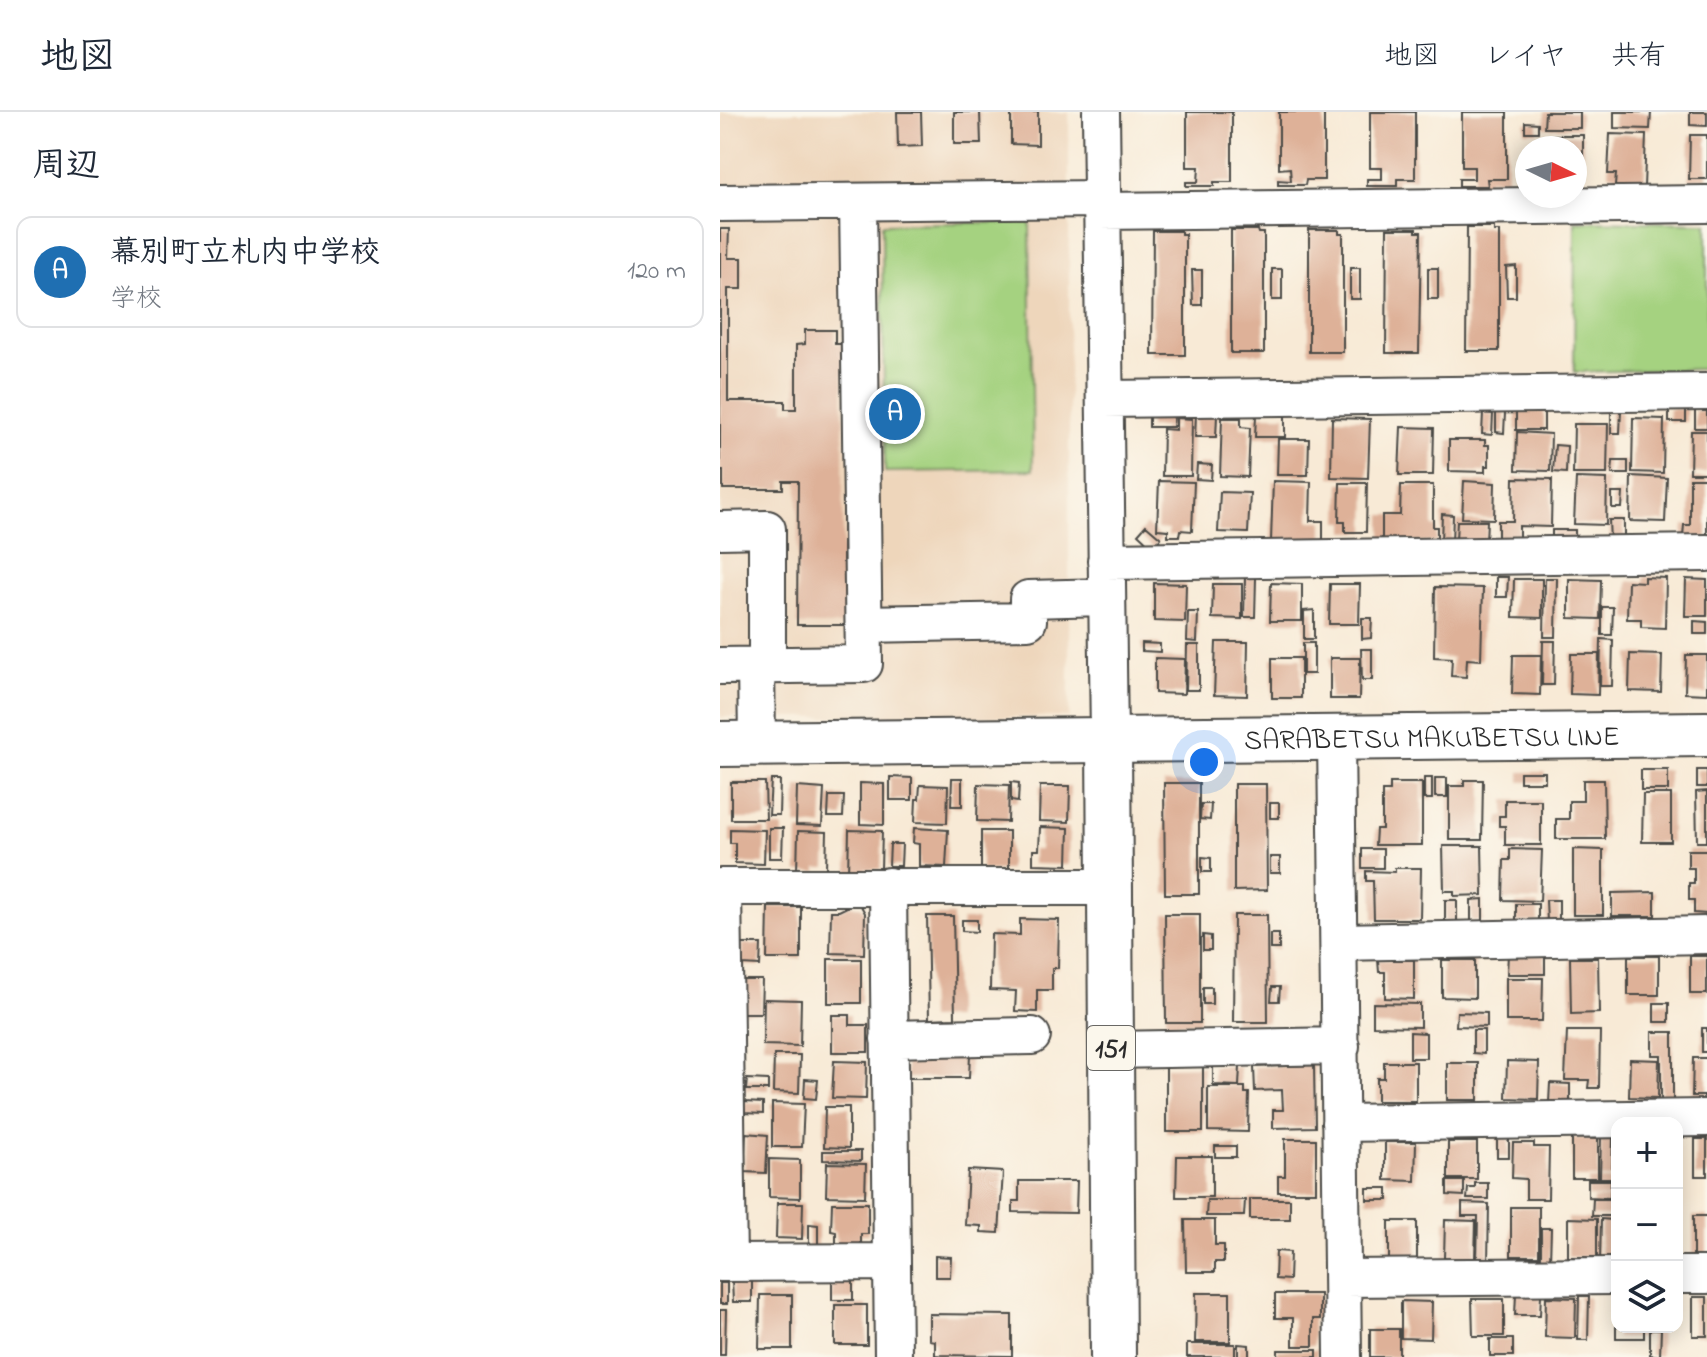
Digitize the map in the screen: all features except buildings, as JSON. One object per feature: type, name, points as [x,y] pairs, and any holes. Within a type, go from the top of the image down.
[{"type":"main road","name":"SARABETSU MAKUBETSU LINE","points":[[738,744],[1707,734]]},
{"type":"main road","name":"151","points":[[1109,739],[1113,1357]]},
{"type":"street","points":[[1101,112],[1109,739]]},
{"type":"street","points":[[720,666],[864,664],[858,202]]},
{"type":"street","points":[[720,203],[1707,204]]},
{"type":"street","points":[[1105,399],[1707,392]]},
{"type":"street","points":[[720,530],[767,529],[762,665],[738,744]]},
{"type":"street","points":[[1106,561],[1707,553]]},
{"type":"street","points":[[864,624],[1028,621],[1028,599],[1106,597]]},
{"type":"street","points":[[1336,737],[1343,1357]]},
{"type":"street","points":[[888,886],[893,1357]]},
{"type":"street","points":[[892,1262],[724,1263],[721,887],[1109,887]]},
{"type":"street","points":[[1339,942],[1707,935]]},
{"type":"street","points":[[889,1039],[1032,1036]]},
{"type":"street","points":[[1111,1050],[1341,1046]]},
{"type":"street","points":[[1340,1123],[1707,1118]]},
{"type":"street","points":[[1683,1275],[1707,1275]]},
{"type":"street","points":[[1343,1278],[1611,1276]]},
{"type":"shaded area","points":[[720,112],[1069,112],[1069,717],[720,717]]},
{"type":"green space","points":[[1575,221],[1707,223],[1707,369],[1574,372]]},
{"type":"green space","points":[[1030,222],[1033,470],[885,472],[882,224]]},
{"type":"place","name":"幕別町立札内中学校","points":[[895,414]]}]
